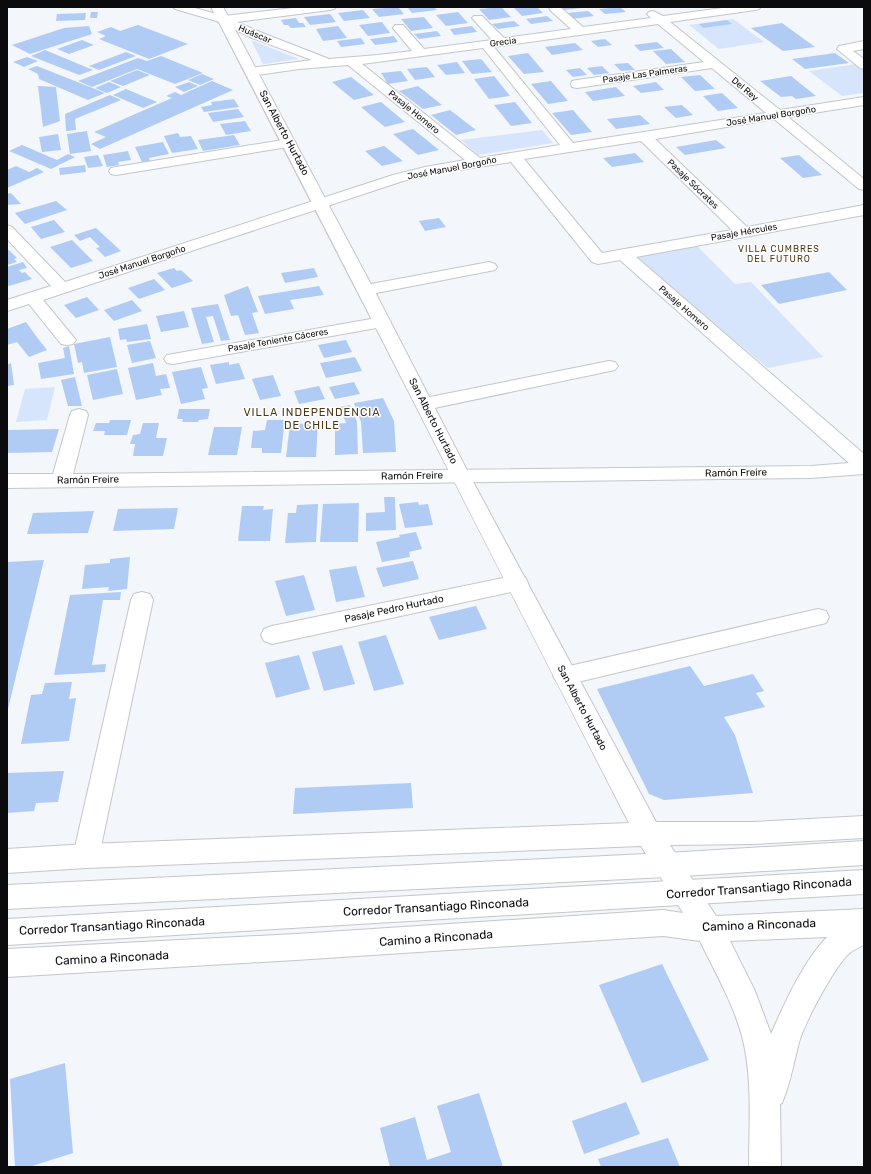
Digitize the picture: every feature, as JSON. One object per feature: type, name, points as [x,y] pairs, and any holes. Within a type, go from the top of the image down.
[{"type":"street","name":"Huáscar","points":[[179,7],[224,20],[256,35],[330,63]]},
{"type":"street","name":"San Alberto Hurtado","points":[[217,7],[366,290],[460,476],[648,834],[709,928],[745,1001],[757,1038],[764,1076],[765,1117]]},
{"type":"street","points":[[224,20],[330,7]]},
{"type":"street","name":"Del Rey","points":[[645,7],[864,186]]},
{"type":"street","name":"Grecia","points":[[251,72],[292,66],[352,62],[421,53],[748,7]]},
{"type":"street","points":[[554,8],[580,31]]},
{"type":"street","points":[[478,18],[501,42]]},
{"type":"street","points":[[400,28],[421,53]]},
{"type":"street","points":[[486,44],[570,148]]},
{"type":"street","points":[[864,45],[843,49],[864,65]]},
{"type":"street","name":"Pasaje Homero","points":[[352,62],[476,162]]},
{"type":"street","name":"Pasaje Las Palmeras","points":[[577,84],[714,64]]},
{"type":"street","name":"José Manuel Borgoño","points":[[7,306],[412,174],[476,162],[864,101]]},
{"type":"street","name":"Pasaje Sócrates","points":[[644,136],[743,232]]},
{"type":"street","points":[[116,171],[288,143]]},
{"type":"street","points":[[514,156],[598,260],[624,255]]},
{"type":"street","name":"Pasaje Hércules","points":[[624,255],[864,210]]},
{"type":"street","points":[[7,230],[62,288]]},
{"type":"street","name":"Pasaje Homero","points":[[624,255],[864,467]]},
{"type":"street","points":[[366,290],[489,267]]},
{"type":"street","points":[[32,298],[67,340]]},
{"type":"street","name":"Pasaje Teniente Cáceres","points":[[173,359],[382,322]]},
{"type":"street","points":[[424,404],[609,366]]},
{"type":"street","points":[[61,480],[79,415]]},
{"type":"street","name":"Ramón Freire","points":[[7,481],[811,472],[864,467]]},
{"type":"street","name":"Pasaje Pedro Hurtado","points":[[272,635],[517,583]]},
{"type":"street","points":[[86,856],[142,600]]},
{"type":"street","points":[[565,676],[818,617]]},
{"type":"street","points":[[7,861],[86,856],[648,834],[753,833],[864,827]]},
{"type":"street","points":[[7,897],[667,865],[864,853]]},
{"type":"street","name":"Corredor Transantiago Rinconada","points":[[7,932],[864,882]]},
{"type":"street","name":"Camino a Rinconada","points":[[7,964],[296,948],[663,923],[709,928],[864,922]]},
{"type":"street","points":[[764,1167],[765,1117],[774,1074],[786,1035],[802,999],[829,955],[840,944],[864,930]]},
{"type":"shaded area","points":[[733,19],[764,42],[719,49],[689,25]]},
{"type":"shaded area","points":[[251,40],[299,59],[263,64]]},
{"type":"shaded area","points":[[857,64],[864,69],[864,93],[842,96],[809,71]]},
{"type":"shaded area","points":[[542,130],[553,143],[478,155],[461,140]]},
{"type":"shaded area","points":[[697,246],[735,284],[751,282],[823,357],[768,368],[685,301],[636,256]]},
{"type":"shaded area","points":[[55,387],[47,420],[16,422],[25,389]]},
{"type":"building","points":[[398,7],[404,14],[379,17],[372,9]]},
{"type":"building","points":[[407,7],[434,7],[437,10],[412,13]]},
{"type":"building","points":[[501,7],[511,17],[489,20],[479,9]]},
{"type":"building","points":[[513,7],[537,7],[543,13],[522,16]]},
{"type":"building","points":[[561,7],[582,7],[582,8],[564,10]]},
{"type":"building","points":[[620,7],[626,12],[605,14],[599,9]]},
{"type":"building","points":[[363,10],[370,18],[344,21],[338,13]]},
{"type":"building","points":[[588,11],[594,16],[572,19],[566,13]]},
{"type":"building","points":[[91,12],[98,12],[97,18],[90,18]]},
{"type":"building","points":[[458,12],[468,23],[446,26],[436,15]]},
{"type":"building","points":[[86,13],[85,20],[56,21],[57,14]]},
{"type":"building","points":[[330,14],[336,22],[310,25],[304,17]]},
{"type":"building","points":[[547,16],[553,21],[531,24],[526,19]]},
{"type":"building","points":[[424,17],[433,28],[411,31],[401,19]]},
{"type":"building","points":[[296,18],[299,23],[303,23],[306,27],[291,28],[288,25],[284,25],[281,20]]},
{"type":"building","points":[[727,20],[732,24],[703,28],[699,24]]},
{"type":"building","points":[[514,21],[520,26],[498,29],[492,24]]},
{"type":"building","points":[[382,22],[390,33],[368,36],[359,25]]},
{"type":"building","points":[[782,23],[815,47],[783,51],[751,28]]},
{"type":"building","points":[[138,25],[188,44],[149,59],[99,39],[106,36],[97,32],[111,27],[120,31]]},
{"type":"building","points":[[89,26],[92,34],[30,54],[12,45],[64,28]]},
{"type":"building","points":[[338,26],[347,38],[323,41],[316,29]]},
{"type":"building","points":[[472,26],[477,32],[454,35],[450,29]]},
{"type":"building","points":[[437,31],[441,36],[419,39],[414,34]]},
{"type":"building","points":[[394,36],[398,42],[375,45],[370,39]]},
{"type":"building","points":[[361,38],[365,44],[341,47],[337,41]]},
{"type":"building","points":[[605,39],[612,45],[598,47],[591,41]]},
{"type":"building","points":[[82,40],[94,45],[69,54],[57,49]]},
{"type":"building","points":[[657,42],[664,48],[640,51],[634,45]]},
{"type":"building","points":[[575,43],[583,50],[552,55],[545,47]]},
{"type":"building","points":[[671,49],[685,62],[666,64],[653,51]]},
{"type":"building","points":[[45,50],[93,70],[79,75],[31,56]]},
{"type":"building","points":[[126,52],[136,56],[99,70],[89,66]]},
{"type":"building","points":[[528,53],[544,72],[524,74],[508,56]]},
{"type":"building","points":[[835,53],[849,63],[805,69],[792,59]]},
{"type":"building","points":[[161,56],[203,73],[175,84],[137,69],[92,87],[78,81],[138,58],[147,61]]},
{"type":"building","points":[[27,57],[38,61],[24,67],[13,62]]},
{"type":"building","points":[[481,59],[492,72],[472,74],[462,61]]},
{"type":"building","points":[[457,62],[465,73],[446,75],[437,65]]},
{"type":"building","points":[[628,63],[635,70],[621,71],[614,64]]},
{"type":"building","points":[[37,66],[105,93],[88,100],[39,79],[38,74],[28,69]]},
{"type":"building","points":[[602,66],[609,73],[594,75],[587,68]]},
{"type":"building","points":[[427,67],[435,77],[415,80],[407,69]]},
{"type":"building","points":[[580,68],[587,75],[573,77],[566,70]]},
{"type":"building","points":[[137,70],[150,75],[123,86],[110,81]]},
{"type":"building","points":[[401,71],[408,81],[388,84],[381,73]]},
{"type":"building","points":[[202,74],[214,79],[200,85],[188,80]]},
{"type":"building","points":[[700,75],[715,89],[695,91],[681,77]]},
{"type":"building","points":[[494,76],[510,96],[489,99],[474,79]]},
{"type":"building","points":[[791,76],[816,96],[796,99],[792,96],[781,97],[760,81]]},
{"type":"building","points":[[351,77],[374,95],[354,100],[332,82]]},
{"type":"building","points":[[212,81],[233,90],[100,149],[91,144],[106,137],[94,132],[172,98],[166,96],[175,92],[181,95]]},
{"type":"building","points":[[551,81],[568,101],[548,104],[531,84]]},
{"type":"building","points":[[109,82],[121,87],[107,93],[95,88]]},
{"type":"building","points":[[189,82],[198,86],[184,92],[175,87]]},
{"type":"building","points":[[656,82],[664,90],[641,93],[633,86]]},
{"type":"building","points":[[38,86],[56,87],[60,121],[43,127]]},
{"type":"building","points":[[418,86],[442,105],[423,109],[399,91]]},
{"type":"building","points":[[616,87],[625,96],[593,101],[585,92]]},
{"type":"building","points":[[126,89],[157,102],[143,108],[113,95]]},
{"type":"building","points":[[722,93],[738,108],[718,111],[703,96]]},
{"type":"building","points":[[110,95],[121,100],[75,119],[76,130],[66,131],[65,114]]},
{"type":"building","points":[[234,99],[239,107],[204,112],[201,107],[212,105],[211,102]]},
{"type":"building","points":[[381,102],[405,122],[385,127],[361,107]]},
{"type":"building","points":[[515,102],[532,123],[511,126],[494,105]]},
{"type":"building","points":[[682,105],[693,115],[676,118],[664,107]]},
{"type":"building","points":[[238,109],[244,117],[213,122],[208,113]]},
{"type":"building","points":[[450,110],[476,130],[456,135],[431,115]]},
{"type":"building","points":[[573,110],[592,132],[571,135],[552,113]]},
{"type":"building","points":[[640,115],[650,124],[616,129],[607,119]]},
{"type":"building","points":[[245,121],[251,131],[226,135],[220,124]]},
{"type":"building","points":[[413,129],[439,150],[418,155],[393,134]]},
{"type":"building","points":[[87,131],[91,151],[70,154],[67,134]]},
{"type":"building","points":[[178,133],[180,137],[191,136],[198,149],[172,153],[164,136]]},
{"type":"building","points":[[58,134],[61,150],[42,152],[39,137]]},
{"type":"building","points":[[234,135],[240,145],[203,151],[198,140]]},
{"type":"building","points":[[716,140],[726,148],[685,155],[676,147]]},
{"type":"building","points":[[163,142],[169,154],[149,158],[150,161],[142,162],[135,147]]},
{"type":"building","points":[[22,145],[57,160],[68,154],[75,157],[51,169],[9,151]]},
{"type":"building","points":[[384,146],[403,161],[382,166],[365,151]]},
{"type":"building","points":[[128,151],[131,160],[118,162],[119,165],[107,167],[103,155]]},
{"type":"building","points":[[635,153],[644,162],[612,167],[603,158]]},
{"type":"building","points":[[98,155],[103,166],[88,168],[84,157]]},
{"type":"building","points":[[799,155],[822,175],[803,178],[780,158]]},
{"type":"building","points":[[85,165],[86,172],[60,175],[59,168]]},
{"type":"building","points":[[16,166],[29,172],[37,168],[44,172],[7,188],[7,170]]},
{"type":"building","points":[[11,193],[21,204],[7,205],[7,194]]},
{"type":"building","points":[[56,201],[67,210],[25,224],[15,213]]},
{"type":"building","points":[[439,218],[446,227],[425,231],[419,221]]},
{"type":"building","points":[[54,220],[65,232],[41,239],[31,227]]},
{"type":"building","points":[[96,228],[121,251],[105,257],[96,248],[100,247],[90,237],[80,241],[74,235]]},
{"type":"building","points":[[72,240],[93,261],[71,268],[50,247]]},
{"type":"building","points":[[9,250],[17,258],[14,259],[17,262],[7,265],[7,251]]},
{"type":"building","points":[[23,262],[27,268],[19,270],[22,273],[25,272],[32,279],[9,286],[7,284],[7,267]]},
{"type":"building","points":[[174,268],[177,271],[181,270],[193,281],[172,288],[157,273]]},
{"type":"building","points":[[314,268],[318,277],[285,283],[281,273]]},
{"type":"building","points":[[829,272],[847,290],[779,304],[761,285]]},
{"type":"building","points":[[154,279],[165,290],[139,299],[128,288]]},
{"type":"building","points":[[248,286],[258,312],[252,313],[259,333],[245,335],[238,315],[231,316],[224,295]]},
{"type":"building","points":[[319,286],[324,295],[290,300],[294,309],[265,314],[258,296]]},
{"type":"building","points":[[87,297],[99,310],[76,318],[64,305]]},
{"type":"building","points":[[132,300],[142,311],[114,321],[104,310]]},
{"type":"building","points":[[218,304],[230,340],[221,341],[213,316],[206,317],[214,342],[202,344],[191,308]]},
{"type":"building","points":[[184,311],[189,327],[161,332],[156,316]]},
{"type":"building","points":[[26,322],[47,350],[29,357],[17,342],[7,345],[7,329]]},
{"type":"building","points":[[147,324],[151,339],[127,342],[126,339],[120,340],[118,329]]},
{"type":"building","points":[[110,337],[117,367],[84,373],[82,362],[78,363],[74,344]]},
{"type":"building","points":[[346,340],[352,352],[324,358],[318,345]]},
{"type":"building","points":[[150,341],[156,358],[132,363],[127,345]]},
{"type":"building","points":[[69,346],[74,374],[41,379],[38,363],[65,358],[63,348]]},
{"type":"building","points":[[355,357],[362,371],[326,378],[320,363]]},
{"type":"building","points":[[229,362],[229,365],[239,363],[245,379],[216,384],[210,365]]},
{"type":"building","points":[[11,363],[14,385],[7,386],[7,365]]},
{"type":"building","points":[[153,363],[156,376],[166,374],[170,388],[160,389],[162,395],[136,400],[128,368]]},
{"type":"building","points":[[201,367],[208,388],[202,389],[205,399],[181,404],[172,372]]},
{"type":"building","points":[[117,369],[123,394],[93,400],[87,375]]},
{"type":"building","points":[[273,375],[281,396],[260,400],[252,379]]},
{"type":"building","points":[[75,377],[82,406],[68,406],[61,380]]},
{"type":"building","points":[[354,382],[360,394],[335,399],[329,387]]},
{"type":"building","points":[[319,386],[325,399],[299,404],[294,391]]},
{"type":"building","points":[[383,398],[394,421],[396,452],[363,453],[361,422],[354,403]]},
{"type":"building","points":[[350,405],[357,422],[358,454],[335,455],[335,424],[346,423],[340,407]]},
{"type":"building","points":[[179,409],[210,409],[208,419],[199,420],[198,422],[182,422],[183,419],[177,419]]},
{"type":"building","points":[[110,420],[131,420],[127,435],[104,435],[105,431],[93,431],[96,423],[109,423]]},
{"type":"building","points":[[267,420],[285,420],[281,453],[262,453],[262,448],[251,448],[253,431],[265,430]]},
{"type":"building","points":[[143,423],[159,423],[156,438],[167,438],[163,456],[133,456],[135,444],[130,444],[133,435],[140,434]]},
{"type":"building","points":[[318,423],[316,457],[286,457],[290,424]]},
{"type":"building","points":[[214,427],[242,427],[237,455],[208,455]]},
{"type":"building","points":[[59,429],[52,452],[7,453],[7,430]]},
{"type":"building","points":[[384,497],[395,497],[396,530],[366,531],[366,513],[385,512]]},
{"type":"building","points":[[418,502],[419,505],[428,504],[433,525],[405,528],[399,504]]},
{"type":"building","points":[[359,503],[358,542],[320,542],[323,504]]},
{"type":"building","points":[[318,504],[316,542],[285,543],[288,513],[296,513],[297,505]]},
{"type":"building","points":[[242,506],[264,506],[263,510],[273,509],[270,541],[238,541]]},
{"type":"building","points":[[178,508],[174,529],[113,531],[118,509]]},
{"type":"building","points":[[94,511],[88,533],[27,534],[33,513]]},
{"type":"building","points":[[416,532],[422,549],[409,552],[410,557],[382,562],[376,542],[400,537],[399,535]]},
{"type":"building","points":[[130,557],[127,589],[108,591],[109,587],[82,589],[85,565],[110,563],[110,559]]},
{"type":"building","points":[[44,560],[8,709],[7,709],[7,562]]},
{"type":"building","points":[[413,561],[419,579],[383,587],[376,568]]},
{"type":"building","points":[[356,566],[365,597],[336,602],[329,570]]},
{"type":"building","points":[[304,575],[315,610],[286,616],[275,581]]},
{"type":"building","points":[[121,592],[120,600],[103,600],[92,665],[106,664],[105,672],[54,675],[70,595]]},
{"type":"building","points":[[476,606],[487,629],[439,640],[429,617]]},
{"type":"building","points":[[386,635],[404,684],[374,691],[358,642]]},
{"type":"building","points":[[342,645],[355,684],[324,691],[312,652]]},
{"type":"building","points":[[299,655],[310,689],[276,698],[265,663]]},
{"type":"building","points":[[690,666],[704,686],[753,674],[764,691],[756,693],[765,707],[724,717],[735,735],[753,793],[664,800],[649,794],[597,689]]},
{"type":"building","points":[[72,682],[69,699],[76,698],[69,741],[21,744],[31,695],[42,694],[45,683]]},
{"type":"building","points":[[64,771],[58,802],[36,803],[34,811],[7,813],[7,773]]},
{"type":"building","points":[[411,783],[413,808],[293,814],[295,788]]},
{"type":"building","points":[[662,964],[709,1060],[642,1083],[599,985]]},
{"type":"building","points":[[65,1063],[73,1153],[29,1167],[15,1167],[10,1079]]},
{"type":"building","points":[[479,1093],[503,1167],[390,1167],[380,1128],[415,1117],[427,1160],[451,1152],[437,1106]]},
{"type":"building","points":[[626,1102],[640,1134],[584,1154],[572,1121]]},
{"type":"building","points":[[668,1138],[680,1167],[601,1167],[598,1159]]},
{"type":"district","name":"VILLA CUMBRES DEL FUTURO","points":[[779,254]]},
{"type":"district","name":"VILLA INDEPENDENCIA DE CHILE","points":[[312,418]]}]
